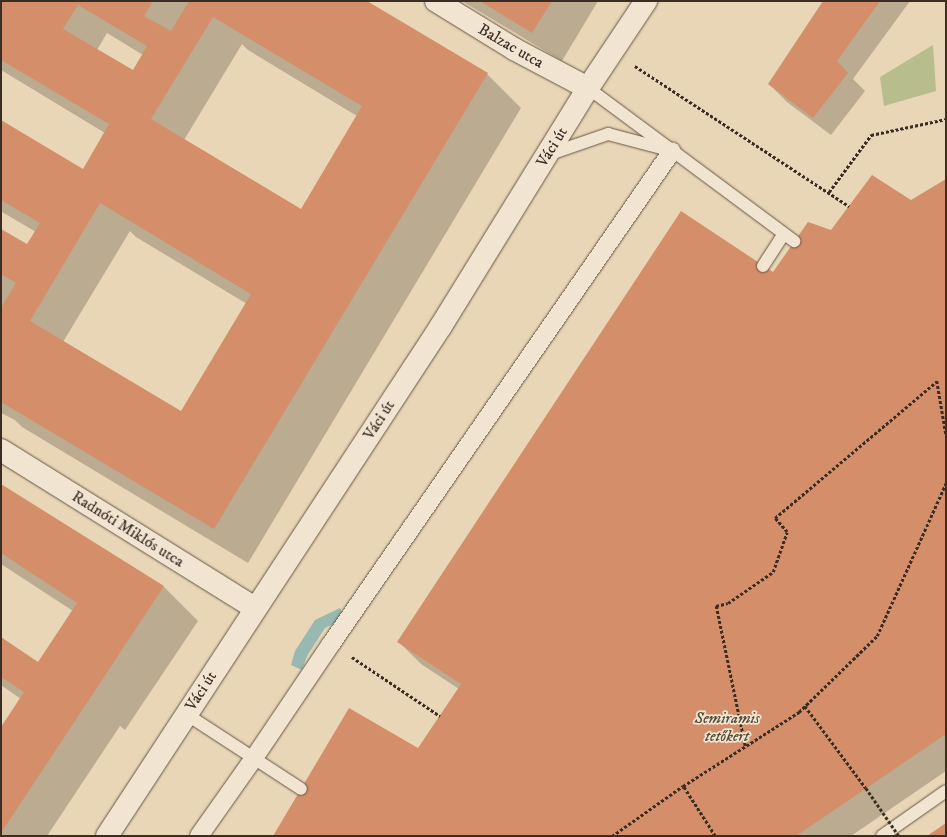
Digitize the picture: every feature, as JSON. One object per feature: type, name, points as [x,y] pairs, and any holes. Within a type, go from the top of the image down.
[{"type":"main road","name":"Balzac utca","points":[[436,1],[514,49],[588,88]]},
{"type":"main road","name":"Váci út","points":[[106,836],[441,326],[588,88],[646,1]]},
{"type":"main road","name":"Radnóti Miklós utca","points":[[1,450],[255,608]]},
{"type":"street","points":[[199,836],[672,150]]},
{"type":"lane","points":[[588,88],[789,238],[763,266]]},
{"type":"lane","points":[[547,155],[608,134],[672,150]]},
{"type":"lane","points":[[186,714],[301,788]]},
{"type":"lane","points":[[882,836],[946,791]]},
{"type":"path","points":[[613,51],[850,206]]},
{"type":"path","points":[[829,192],[871,134],[946,119]]},
{"type":"path","points":[[745,746],[716,606],[728,603],[773,572],[787,532],[775,518],[936,381],[946,434]]},
{"type":"path","points":[[612,836],[683,786],[799,712],[878,636],[946,483]]},
{"type":"path","points":[[331,644],[440,716]]},
{"type":"path","points":[[805,706],[866,788],[898,836]]},
{"type":"path","points":[[683,786],[715,836]]},
{"type":"green space","points":[[933,45],[936,91],[884,106],[880,77]]},
{"type":"water","points":[[340,608],[345,618],[325,628],[307,656],[302,670],[291,665],[295,651],[315,620]]},
{"type":"building","points":[[1,1],[153,1],[144,16],[171,31],[189,1],[367,1],[488,73],[214,529],[1,402],[1,308],[16,283],[1,274],[1,229],[27,244],[40,223],[1,200],[1,120],[83,169],[109,124],[1,60]],"holes":[[[78,5],[147,46],[133,70],[63,29]],[[213,17],[362,106],[301,209],[151,119]],[[100,203],[251,294],[181,411],[30,321]]]},
{"type":"building","points":[[480,1],[552,1],[532,33]]},
{"type":"building","points":[[823,1],[880,1],[837,61],[848,73],[813,118],[768,84]]},
{"type":"building","points":[[872,175],[911,200],[946,179],[946,734],[796,836],[273,836],[349,708],[418,748],[461,684],[397,642],[681,211],[773,272],[808,222],[831,230]]},
{"type":"building","points":[[1,484],[164,586],[1,833],[1,727],[24,692],[1,677],[1,637],[38,662],[77,603],[1,553]]},
{"type":"building","points":[[946,823],[946,836],[927,836]]},
{"type":"park label","name":"Semiramis tetőkert","points":[[727,727]]}]
